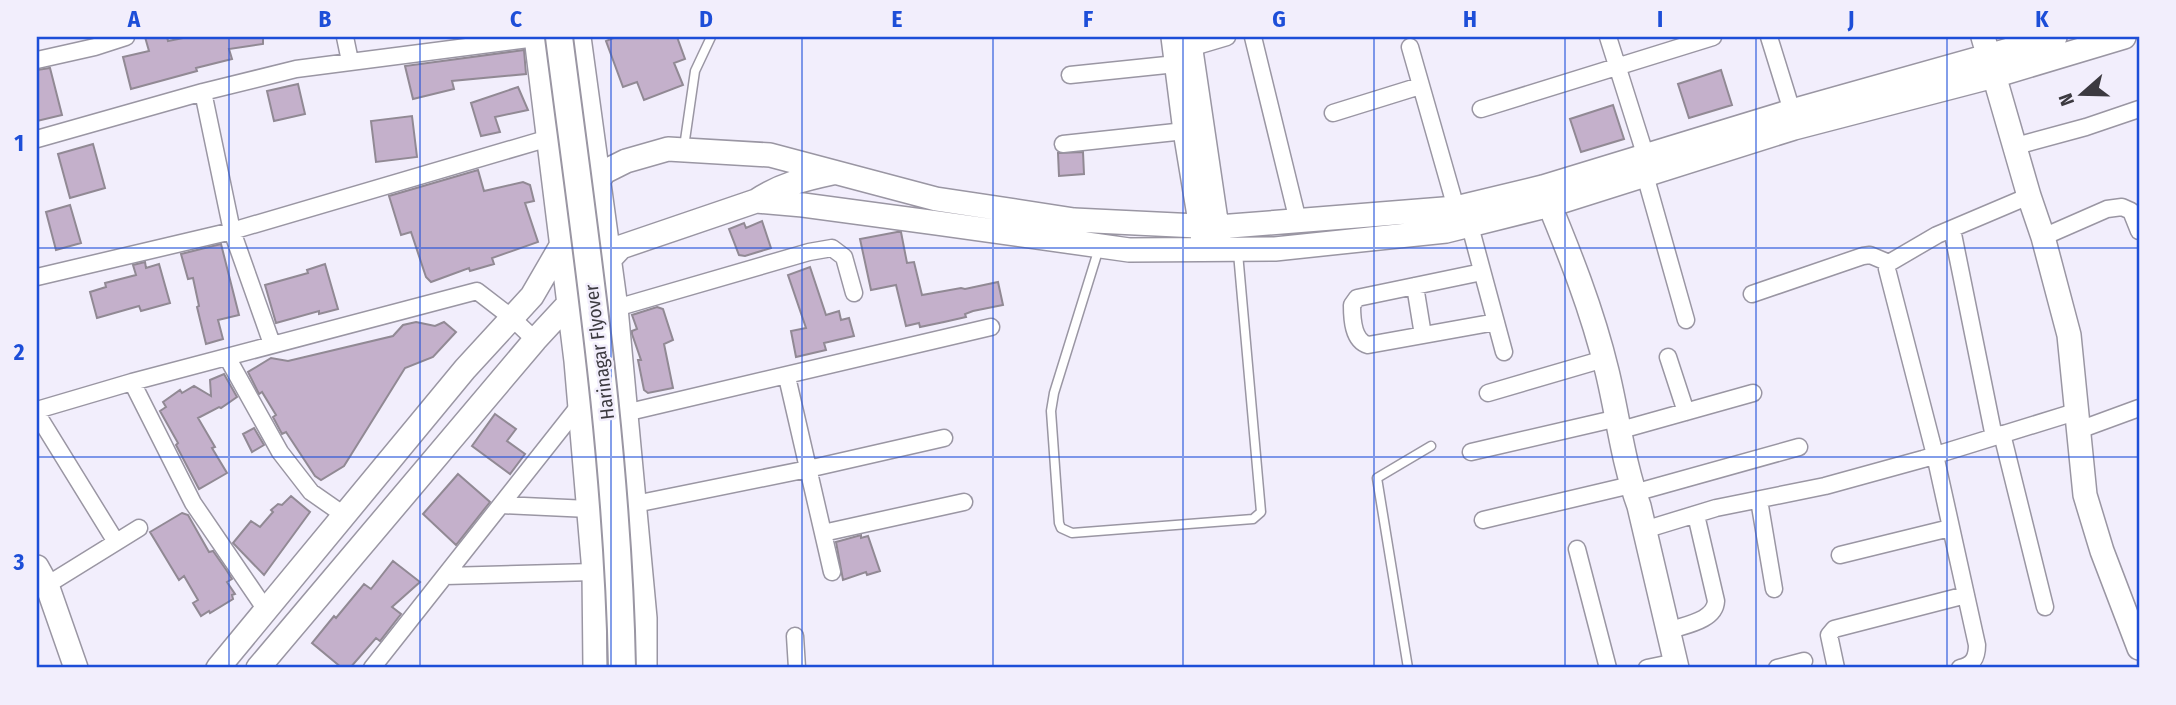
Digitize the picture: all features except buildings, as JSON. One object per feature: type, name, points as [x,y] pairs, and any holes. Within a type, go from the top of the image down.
[{"type":"main road","name":"Harinagar Flyover","points":[[559,37],[608,423],[622,668]]},
{"type":"street","points":[[37,60],[93,42],[126,37]]},
{"type":"street","points":[[345,37],[349,61]]},
{"type":"street","points":[[37,139],[296,69],[536,37],[569,302],[589,509],[594,572],[595,668]]},
{"type":"street","points":[[579,37],[616,308],[645,618],[645,668]]},
{"type":"street","points":[[1070,75],[1227,37]]},
{"type":"street","points":[[1253,37],[1297,221]]},
{"type":"street","points":[[1608,37],[1646,166],[1686,320]]},
{"type":"street","points":[[1481,109],[1713,37]]},
{"type":"street","points":[[1769,37],[1791,111]]},
{"type":"street","points":[[1646,166],[1791,111],[2055,37]]},
{"type":"street","points":[[756,201],[803,205],[1129,250],[1216,241],[1297,221],[1463,217],[1794,128],[1989,56],[2124,37]]},
{"type":"street","points":[[1182,46],[1185,131],[1216,241]]},
{"type":"street","points":[[1182,46],[1205,152],[1216,241]]},
{"type":"street","points":[[1410,47],[1420,86],[1482,272],[1504,352]]},
{"type":"street","points":[[1989,56],[2069,335],[2085,495],[2102,551],[2130,596],[2139,648]]},
{"type":"street","points":[[1333,113],[1420,86]]},
{"type":"street","points":[[203,92],[232,231],[272,344]]},
{"type":"street","points":[[2016,146],[2139,109]]},
{"type":"street","points":[[1063,144],[1185,131]]},
{"type":"street","points":[[37,277],[232,231],[549,138]]},
{"type":"street","points":[[218,668],[465,369],[531,296],[604,172],[625,161],[668,149],[771,155],[941,200],[1216,241],[1301,247],[1446,232],[1463,217]]},
{"type":"street","points":[[258,668],[535,340],[621,247],[756,201],[775,189],[798,180],[835,172]]},
{"type":"street","points":[[1546,196],[1583,287],[1604,359],[1676,665],[1647,668]]},
{"type":"street","points":[[1960,668],[1972,663],[1977,656],[1977,645],[1936,455],[1886,269],[1889,263],[1952,229],[2029,196]]},
{"type":"street","points":[[937,223],[941,200]]},
{"type":"street","points":[[2043,237],[2114,206],[2131,211],[2139,231]]},
{"type":"street","points":[[1952,229],[1998,435],[2045,607]]},
{"type":"street","points":[[616,308],[831,248],[844,257],[854,293]]},
{"type":"street","points":[[1752,294],[1863,256],[1870,255],[1889,263]]},
{"type":"street","points":[[1482,272],[1357,298],[1352,305],[1352,311],[1358,339],[1361,344],[1368,345],[1496,322]]},
{"type":"street","points":[[1415,286],[1423,335]]},
{"type":"street","points":[[116,542],[37,412],[132,382],[477,291],[535,340]]},
{"type":"street","points":[[625,414],[991,327]]},
{"type":"street","points":[[227,357],[280,452],[311,492],[344,515]]},
{"type":"street","points":[[1668,357],[1686,412]]},
{"type":"street","points":[[1488,393],[1604,359]]},
{"type":"street","points":[[787,377],[832,572]]},
{"type":"street","points":[[132,382],[193,503],[266,610]]},
{"type":"street","points":[[1471,452],[1686,412],[1753,393]]},
{"type":"street","points":[[372,668],[579,406]]},
{"type":"street","points":[[1644,530],[1696,514],[1825,486],[1998,435],[2139,408]]},
{"type":"street","points":[[635,504],[944,438]]},
{"type":"street","points":[[1483,520],[1633,489],[1800,447]]},
{"type":"street","points":[[1759,500],[1774,589]]},
{"type":"street","points":[[823,533],[964,502]]},
{"type":"street","points":[[501,505],[589,509]]},
{"type":"street","points":[[1668,631],[1709,615],[1715,607],[1696,514]]},
{"type":"street","points":[[76,668],[42,576],[116,542],[139,528]]},
{"type":"street","points":[[1840,555],[1951,528]]},
{"type":"street","points":[[1577,549],[1608,668]]},
{"type":"street","points":[[445,576],[594,572]]},
{"type":"street","points":[[1836,668],[1829,635],[1835,629],[1966,595]]},
{"type":"street","points":[[795,636],[797,668]]},
{"type":"street","points":[[1780,668],[1804,661]]},
{"type":"lane","points":[[684,150],[696,67],[711,37]]},
{"type":"lane","points":[[1099,246],[1059,374],[1051,411],[1059,523],[1061,528],[1072,533],[1253,519],[1261,512],[1216,241]]},
{"type":"lane","points":[[1408,668],[1377,478],[1431,446]]}]
